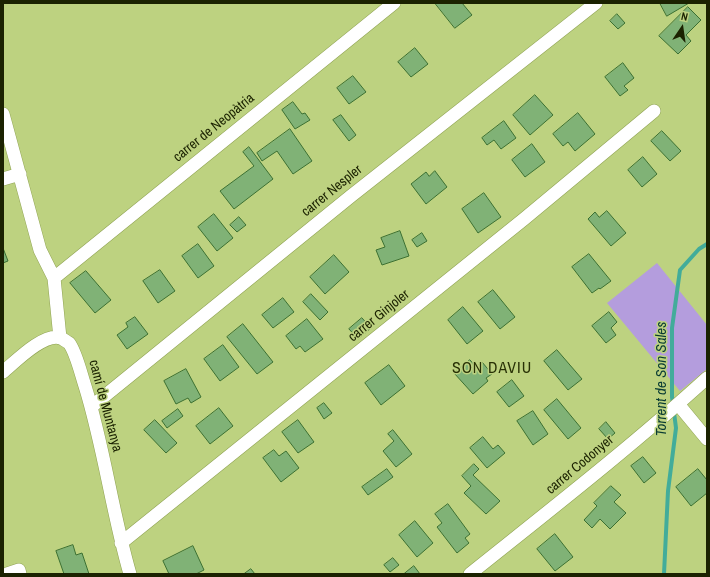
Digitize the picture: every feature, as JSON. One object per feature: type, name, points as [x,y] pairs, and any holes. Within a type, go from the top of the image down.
[{"type":"street","name":"carrer de Neopàtria","points":[[54,278],[394,3]]},
{"type":"street","name":"carrer Nespler","points":[[91,407],[357,191],[596,3]]},
{"type":"street","name":"carrer Ginjoler","points":[[121,543],[524,220],[654,111]]},
{"type":"street","points":[[3,114],[40,250],[54,278],[60,338],[50,337],[36,345],[3,372]]},
{"type":"street","points":[[3,179],[20,174]]},
{"type":"street","name":"camí de Muntanya","points":[[60,338],[68,343],[74,353],[91,407],[121,543],[130,574]]},
{"type":"street","name":"carrer Codonyer","points":[[470,574],[560,503],[707,378]]},
{"type":"street","points":[[678,404],[707,440]]},
{"type":"shaded area","points":[[657,263],[707,325],[707,369],[680,391],[607,303]]},
{"type":"building","points":[[435,3],[462,3],[472,15],[455,28]]},
{"type":"building","points":[[660,3],[689,3],[667,16]]},
{"type":"building","points":[[688,7],[701,20],[686,35],[691,41],[678,54],[659,36]]},
{"type":"building","points":[[617,14],[625,23],[618,29],[610,21]]},
{"type":"building","points":[[415,48],[428,64],[411,77],[398,62]]},
{"type":"building","points":[[623,63],[634,78],[624,86],[628,90],[620,96],[605,77]]},
{"type":"building","points":[[353,76],[366,92],[349,104],[337,88]]},
{"type":"building","points":[[535,95],[553,115],[530,135],[513,115]]},
{"type":"building","points":[[293,102],[302,114],[305,113],[310,120],[295,129],[282,110]]},
{"type":"building","points":[[578,113],[595,134],[575,151],[568,142],[563,146],[553,134]]},
{"type":"building","points":[[341,115],[356,135],[349,141],[333,120]]},
{"type":"building","points":[[504,121],[516,138],[501,149],[494,140],[487,145],[482,138]]},
{"type":"building","points":[[290,129],[312,161],[293,174],[277,151],[262,161],[257,153]]},
{"type":"building","points":[[662,131],[681,151],[670,161],[651,141]]},
{"type":"building","points":[[532,144],[545,162],[525,177],[512,160]]},
{"type":"building","points":[[249,147],[273,179],[234,209],[220,191],[254,166],[243,152]]},
{"type":"building","points":[[643,157],[657,174],[642,187],[628,170]]},
{"type":"building","points":[[435,171],[447,187],[426,204],[411,184],[426,172],[429,176]]},
{"type":"building","points":[[484,193],[501,217],[478,233],[462,209]]},
{"type":"building","points":[[607,211],[626,233],[611,246],[588,219],[595,212],[599,217]]},
{"type":"building","points":[[214,214],[233,238],[217,251],[198,227]]},
{"type":"building","points":[[239,217],[246,225],[237,232],[230,225]]},
{"type":"building","points":[[400,231],[409,256],[382,265],[376,250],[385,247],[381,238]]},
{"type":"building","points":[[422,233],[427,241],[417,247],[412,240]]},
{"type":"building","points":[[198,244],[214,266],[198,278],[182,256]]},
{"type":"building","points":[[3,248],[8,261],[3,263]]},
{"type":"building","points":[[589,254],[611,281],[592,293],[572,267]]},
{"type":"building","points":[[334,255],[349,272],[325,294],[310,277]]},
{"type":"building","points":[[160,270],[175,291],[158,303],[143,281]]},
{"type":"building","points":[[86,271],[111,300],[95,313],[70,283]]},
{"type":"building","points":[[493,290],[515,317],[500,329],[478,302]]},
{"type":"building","points":[[311,294],[328,312],[320,320],[303,302]]},
{"type":"building","points":[[283,298],[294,312],[273,328],[262,315]]},
{"type":"building","points":[[463,307],[483,331],[467,344],[448,320]]},
{"type":"building","points":[[609,312],[617,322],[611,328],[616,335],[606,343],[592,326]]},
{"type":"building","points":[[135,317],[148,334],[127,349],[117,335],[128,327],[126,323]]},
{"type":"building","points":[[362,318],[371,328],[358,339],[349,329]]},
{"type":"building","points":[[307,319],[323,339],[305,352],[300,346],[296,349],[286,336]]},
{"type":"building","points":[[243,324],[273,362],[257,374],[227,337]]},
{"type":"building","points":[[223,345],[239,367],[220,381],[204,359]]},
{"type":"building","points":[[557,350],[582,379],[568,390],[544,361]]},
{"type":"building","points":[[470,360],[476,367],[482,362],[492,374],[486,378],[488,381],[473,394],[454,373]]},
{"type":"building","points":[[389,365],[405,386],[381,405],[365,383]]},
{"type":"building","points":[[186,369],[201,397],[191,403],[188,398],[176,404],[164,381]]},
{"type":"building","points":[[512,380],[524,396],[509,407],[497,392]]},
{"type":"building","points":[[557,399],[581,428],[568,439],[544,410]]},
{"type":"building","points":[[324,403],[332,413],[324,419],[317,408]]},
{"type":"building","points":[[219,408],[233,426],[210,444],[196,426]]},
{"type":"building","points":[[178,409],[183,416],[167,428],[162,421]]},
{"type":"building","points":[[533,411],[548,434],[533,445],[517,421]]},
{"type":"building","points":[[155,420],[177,443],[166,453],[144,430]]},
{"type":"building","points":[[298,420],[314,442],[298,453],[282,432]]},
{"type":"building","points":[[606,422],[615,433],[608,439],[599,429]]},
{"type":"building","points":[[393,430],[412,454],[396,467],[383,451],[394,441],[388,434]]},
{"type":"building","points":[[483,437],[493,449],[498,445],[505,453],[487,468],[470,448]]},
{"type":"building","points":[[274,450],[279,456],[286,451],[299,468],[281,482],[263,458]]},
{"type":"building","points":[[643,457],[656,473],[644,483],[631,466]]},
{"type":"building","points":[[474,464],[479,469],[473,475],[500,501],[486,514],[464,493],[471,486],[462,476]]},
{"type":"building","points":[[387,469],[393,477],[368,495],[362,487]]},
{"type":"building","points":[[698,469],[707,480],[707,493],[691,506],[676,487]]},
{"type":"building","points":[[611,486],[621,495],[614,502],[626,513],[610,529],[600,519],[592,528],[584,520],[597,506],[594,503]]},
{"type":"building","points":[[448,504],[470,534],[465,538],[469,543],[457,553],[437,527],[442,523],[435,514]]},
{"type":"building","points":[[415,521],[433,543],[417,557],[399,535]]},
{"type":"building","points":[[555,534],[573,557],[555,571],[537,549]]},
{"type":"building","points":[[73,545],[76,555],[82,553],[89,574],[64,574],[56,551]]},
{"type":"building","points":[[193,546],[204,570],[196,574],[169,574],[163,561]]},
{"type":"building","points":[[393,558],[399,565],[390,572],[384,565]]},
{"type":"building","points":[[414,566],[420,574],[404,574]]},
{"type":"building","points":[[251,569],[255,574],[244,574]]},
{"type":"waterway","name":"Torrent de Son Sales","points":[[664,574],[668,491],[676,428],[672,397],[672,328],[680,270],[699,249],[707,244]]},
{"type":"district","name":"SON DAVIU","points":[[492,369]]}]
